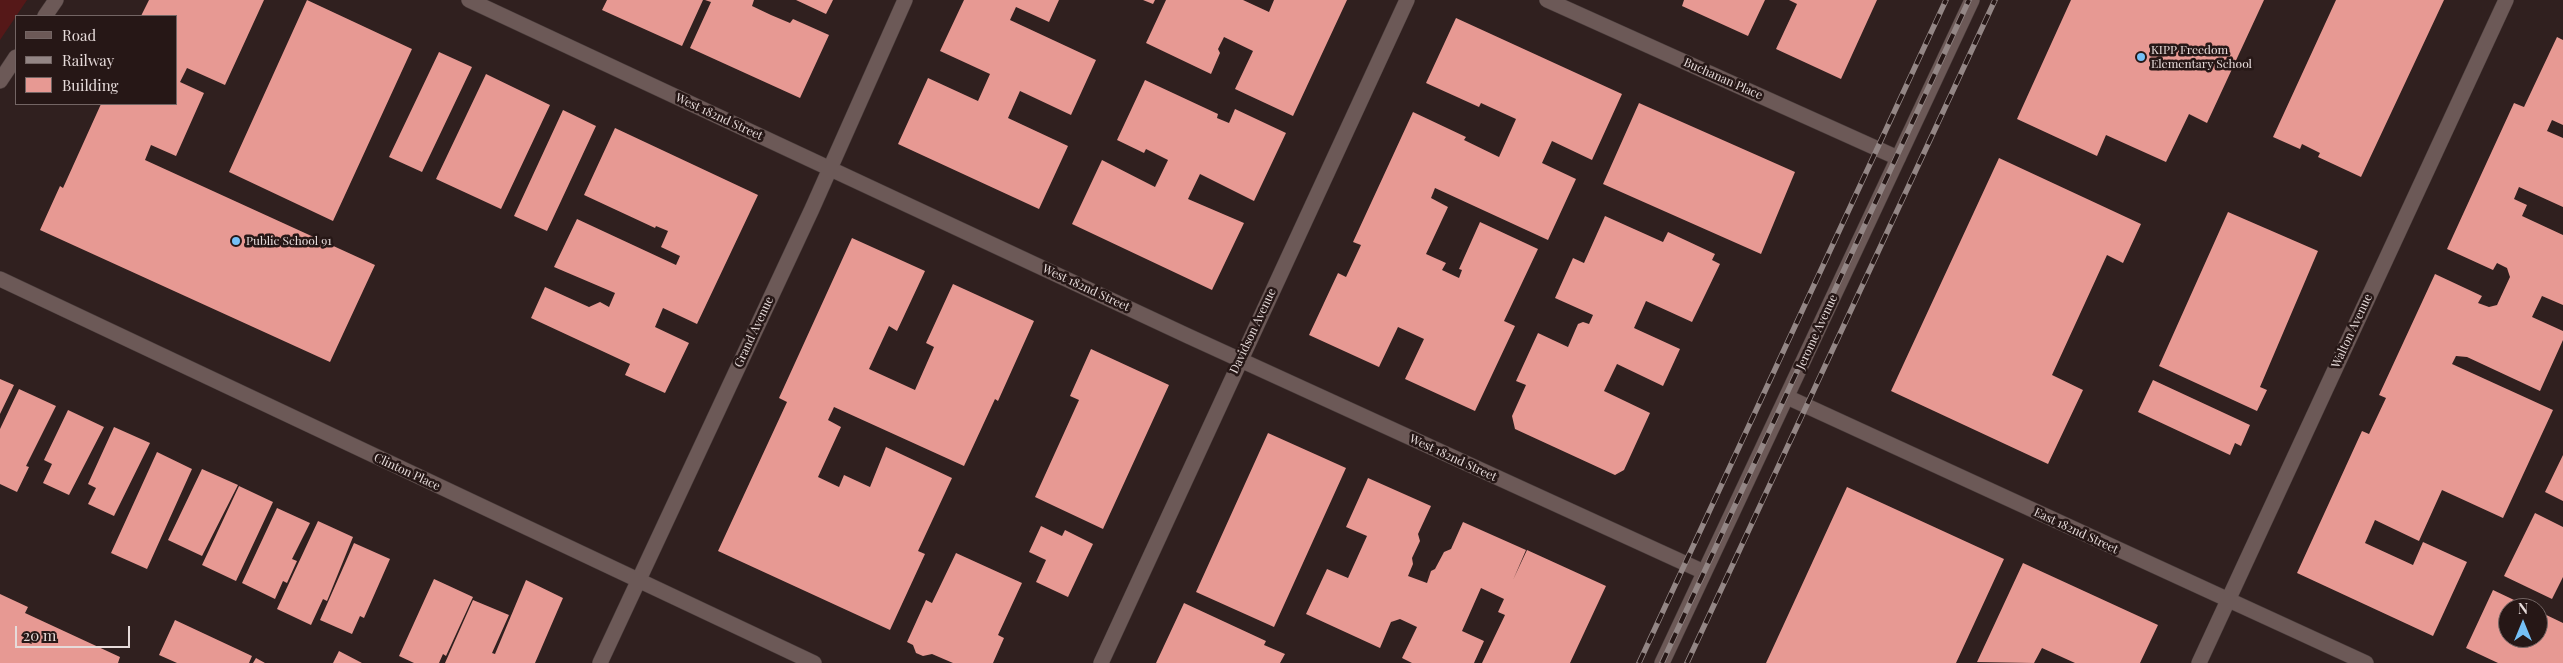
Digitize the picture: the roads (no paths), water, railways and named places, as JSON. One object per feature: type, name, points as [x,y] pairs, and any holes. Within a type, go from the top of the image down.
[{"type":"street","points":[[46,15],[56,0]]},
{"type":"street","name":"West 182nd Street","points":[[469,0],[1240,360],[1704,572]]},
{"type":"street","name":"Grand Avenue","points":[[600,663],[829,169],[905,0]]},
{"type":"street","name":"Davidson Avenue","points":[[1100,663],[1407,0]]},
{"type":"street","name":"Buchanan Place","points":[[1547,0],[1898,158]]},
{"type":"street","name":"Jerome Avenue","points":[[1662,663],[1972,0]]},
{"type":"street","name":"Walton Avenue","points":[[2199,663],[2506,0]]},
{"type":"street","points":[[0,81],[15,58]]},
{"type":"street","name":"Clinton Place","points":[[0,278],[814,663]]},
{"type":"street","name":"East 182nd Street","points":[[1787,397],[2366,663]]},
{"type":"railway","points":[[1639,663],[1946,0]]},
{"type":"railway","points":[[1662,663],[1969,0]]},
{"type":"railway","points":[[1687,663],[1995,0]]},
{"type":"place","name":"KIPP Freedom Elementary School","points":[[2141,57]]},
{"type":"place","name":"Public School 91","points":[[236,241]]}]
